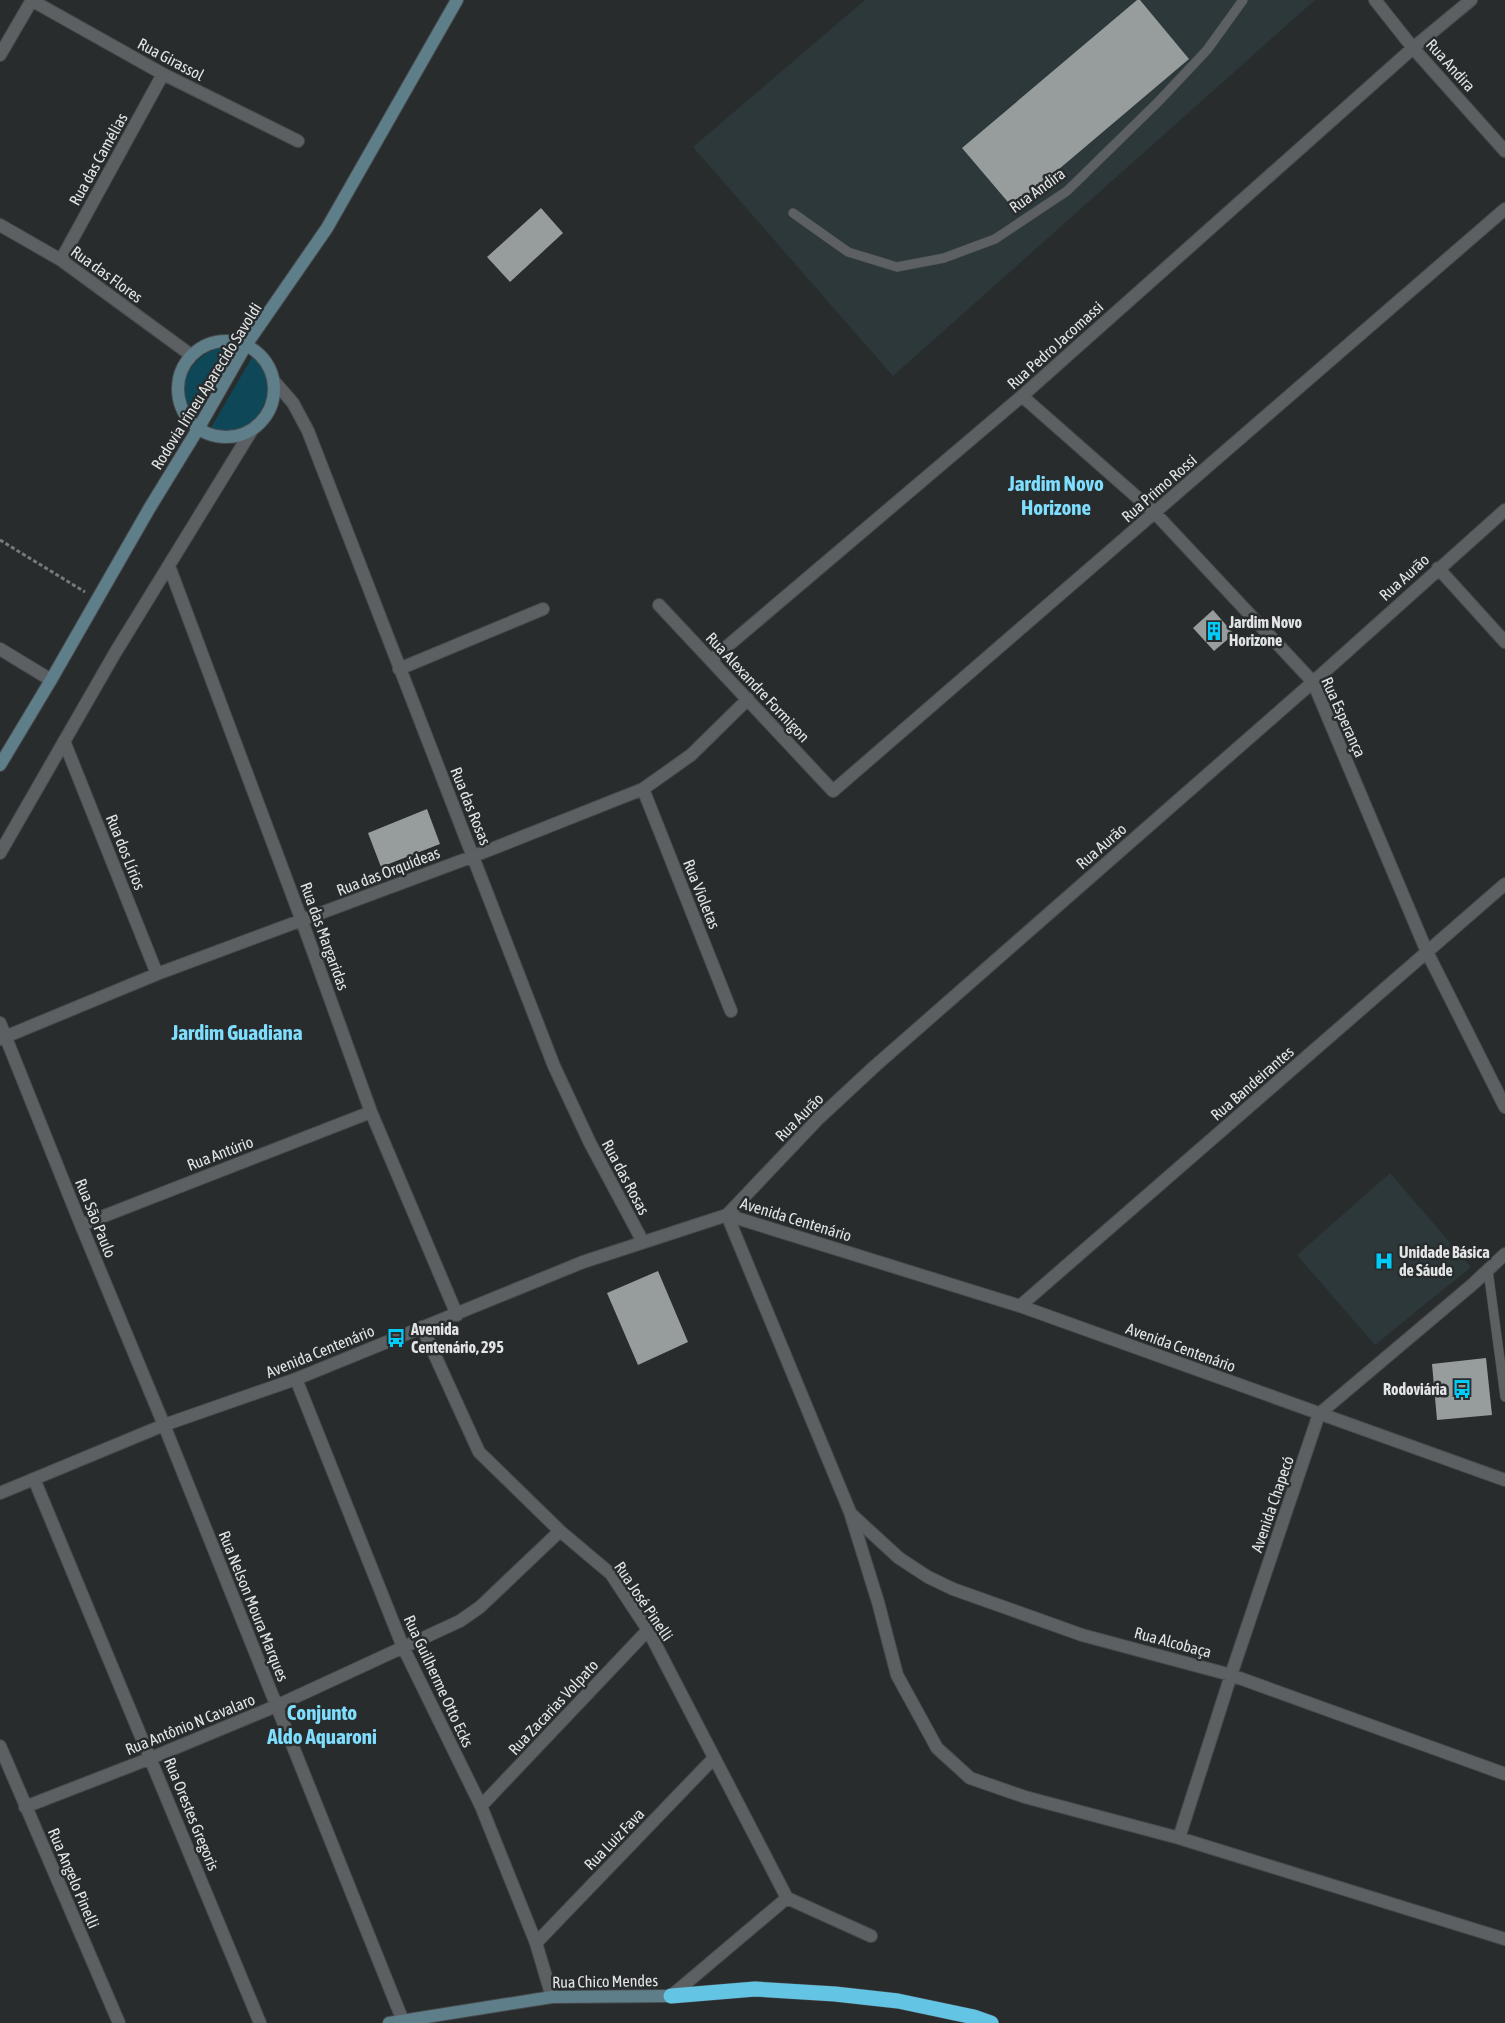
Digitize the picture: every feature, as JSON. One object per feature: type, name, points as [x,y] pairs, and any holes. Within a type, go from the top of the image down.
[{"type":"highway","points":[[671,1996],[755,1989],[835,1994],[898,2001],[974,2017],[992,2023]]},
{"type":"main road","name":"Rodovia Irineu Aparecido Savoldi","points":[[0,764],[246,345],[328,228],[457,0]]},
{"type":"main road","points":[[232,341],[246,345],[258,354],[268,366],[273,380],[270,408],[252,430],[239,436],[225,438],[211,436],[198,429],[186,418],[179,402],[178,386],[182,369],[191,355],[203,346],[217,342],[232,341]]},
{"type":"main road","name":"Rua Chico Mendes","points":[[389,2023],[552,1997],[671,1996]]},
{"type":"street","points":[[0,55],[32,0]]},
{"type":"street","name":"Rua Girassol","points":[[32,0],[163,74],[298,141]]},
{"type":"street","name":"Rua Andira","points":[[1375,0],[1414,48],[1505,151]]},
{"type":"street","name":"Rua Pedro Jacomassi","points":[[711,660],[1022,396],[1414,48],[1471,0]]},
{"type":"street","name":"Rua das Camélias","points":[[61,260],[163,74]]},
{"type":"street","name":"Rua Primo Rossi","points":[[833,791],[1505,209]]},
{"type":"street","name":"Rua das Flores","points":[[0,225],[61,260],[191,355]]},
{"type":"street","name":"Rua das Rosas","points":[[273,380],[293,403],[308,431],[554,1066],[590,1143],[642,1242]]},
{"type":"street","name":"Rua Esperança","points":[[1022,396],[1154,513],[1313,682],[1427,952],[1505,1108]]},
{"type":"street","points":[[0,853],[64,741],[252,430]]},
{"type":"street","name":"Rua Aurão","points":[[728,1215],[819,1118],[875,1066],[1313,682],[1438,568],[1505,510]]},
{"type":"street","name":"Rua das Margaridas","points":[[169,566],[302,921],[370,1112],[457,1315]]},
{"type":"street","points":[[1438,568],[1505,642]]},
{"type":"street","name":"Rua Alexandre Formigon","points":[[659,604],[833,791]]},
{"type":"street","points":[[399,669],[543,609]]},
{"type":"street","points":[[0,649],[51,680]]},
{"type":"street","name":"Rua das Orquídeas","points":[[2,1038],[157,974],[474,856],[643,789],[691,755],[748,699]]},
{"type":"street","name":"Rua dos Lírios","points":[[64,741],[157,974]]},
{"type":"street","name":"Rua Violetas","points":[[643,789],[731,1011]]},
{"type":"street","name":"Rua Bandeirantes","points":[[1020,1306],[1505,884]]},
{"type":"street","name":"Rua São Paulo","points":[[0,1023],[2,1038],[164,1425]]},
{"type":"street","name":"Rua Antúrio","points":[[80,1225],[370,1112]]},
{"type":"street","points":[[728,1215],[850,1512],[878,1602],[897,1675],[937,1748],[970,1778],[1025,1798],[1180,1838],[1505,1939]]},
{"type":"street","name":"Avenida Centenário","points":[[0,1493],[164,1425],[296,1380],[583,1262],[728,1215],[1020,1306],[1505,1480]]},
{"type":"street","points":[[1319,1414],[1505,1254]]},
{"type":"street","name":"Rua José Pinelli","points":[[422,1327],[479,1452],[560,1531],[611,1574],[648,1630],[787,1898]]},
{"type":"street","name":"Rua Guilherme Otto Ecks","points":[[296,1380],[403,1647],[481,1806],[536,1943],[552,1997]]},
{"type":"street","name":"Avenida Chapecó","points":[[1180,1838],[1231,1675],[1319,1414]]},
{"type":"street","name":"Rua Nelson Moura Marques","points":[[164,1425],[403,2021]]},
{"type":"street","name":"Rua Orestes Gregoris","points":[[34,1479],[260,2023]]},
{"type":"street","name":"Rua Alcobaça","points":[[850,1512],[898,1558],[928,1577],[953,1589],[1082,1635],[1231,1675],[1505,1774]]},
{"type":"street","name":"Rua Antônio N Cavalaro","points":[[25,1807],[151,1758],[276,1706],[460,1621],[480,1607],[560,1531]]},
{"type":"street","name":"Rua Zacarias Volpato","points":[[481,1806],[648,1630]]},
{"type":"street","name":"Rua Angelo Pinelli","points":[[0,1746],[119,2023]]},
{"type":"street","name":"Rua Luiz Fava","points":[[536,1943],[714,1758]]},
{"type":"street","points":[[787,1898],[871,1936]]},
{"type":"street","name":"Rua Chico Mendes","points":[[671,1996],[787,1898]]},
{"type":"lane","name":"Rua Andira","points":[[793,213],[848,252],[897,267],[944,258],[995,239],[1067,191],[1208,50],[1243,0]]},
{"type":"lane","points":[[1488,1270],[1505,1397]]},
{"type":"path","points":[[0,540],[98,600]]},
{"type":"shaded area","points":[[865,0],[1315,0],[893,376],[693,147]]},
{"type":"shaded area","points":[[232,347],[192,418],[184,408],[181,399],[181,390],[188,372],[208,352]]},
{"type":"shaded area","points":[[254,354],[266,369],[270,380],[262,408],[245,428],[229,433],[209,431]]},
{"type":"shaded area","name":"Unidade Básica de Sáude","points":[[1390,1173],[1471,1267],[1375,1345],[1297,1255]]},
{"type":"building","points":[[1137,0],[1140,0],[1189,59],[1013,208],[962,148]]},
{"type":"building","points":[[541,208],[563,233],[510,282],[487,257]]},
{"type":"building","name":"Jardim Novo Horizone","points":[[1213,610],[1234,634],[1214,651],[1193,628]]},
{"type":"building","points":[[427,809],[440,844],[381,867],[368,833]]},
{"type":"building","points":[[658,1271],[688,1342],[638,1365],[607,1293]]},
{"type":"building","name":"Rodoviária","points":[[1486,1358],[1492,1415],[1437,1420],[1432,1364]]},
{"type":"place","name":"Jardim Novo Horizone","points":[[1214,631]]},
{"type":"place","name":"Unidade Básica de Sáude","points":[[1384,1261]]},
{"type":"place","name":"Avenida Centenário, 295","points":[[396,1338]]},
{"type":"place","name":"Rodoviária","points":[[1462,1389]]},
{"type":"district","name":"Jardim Novo Horizone","points":[[1056,495]]},
{"type":"district","name":"Jardim Guadiana","points":[[237,1032]]},
{"type":"district","name":"Conjunto Aldo Aquaroni","points":[[322,1724]]}]
